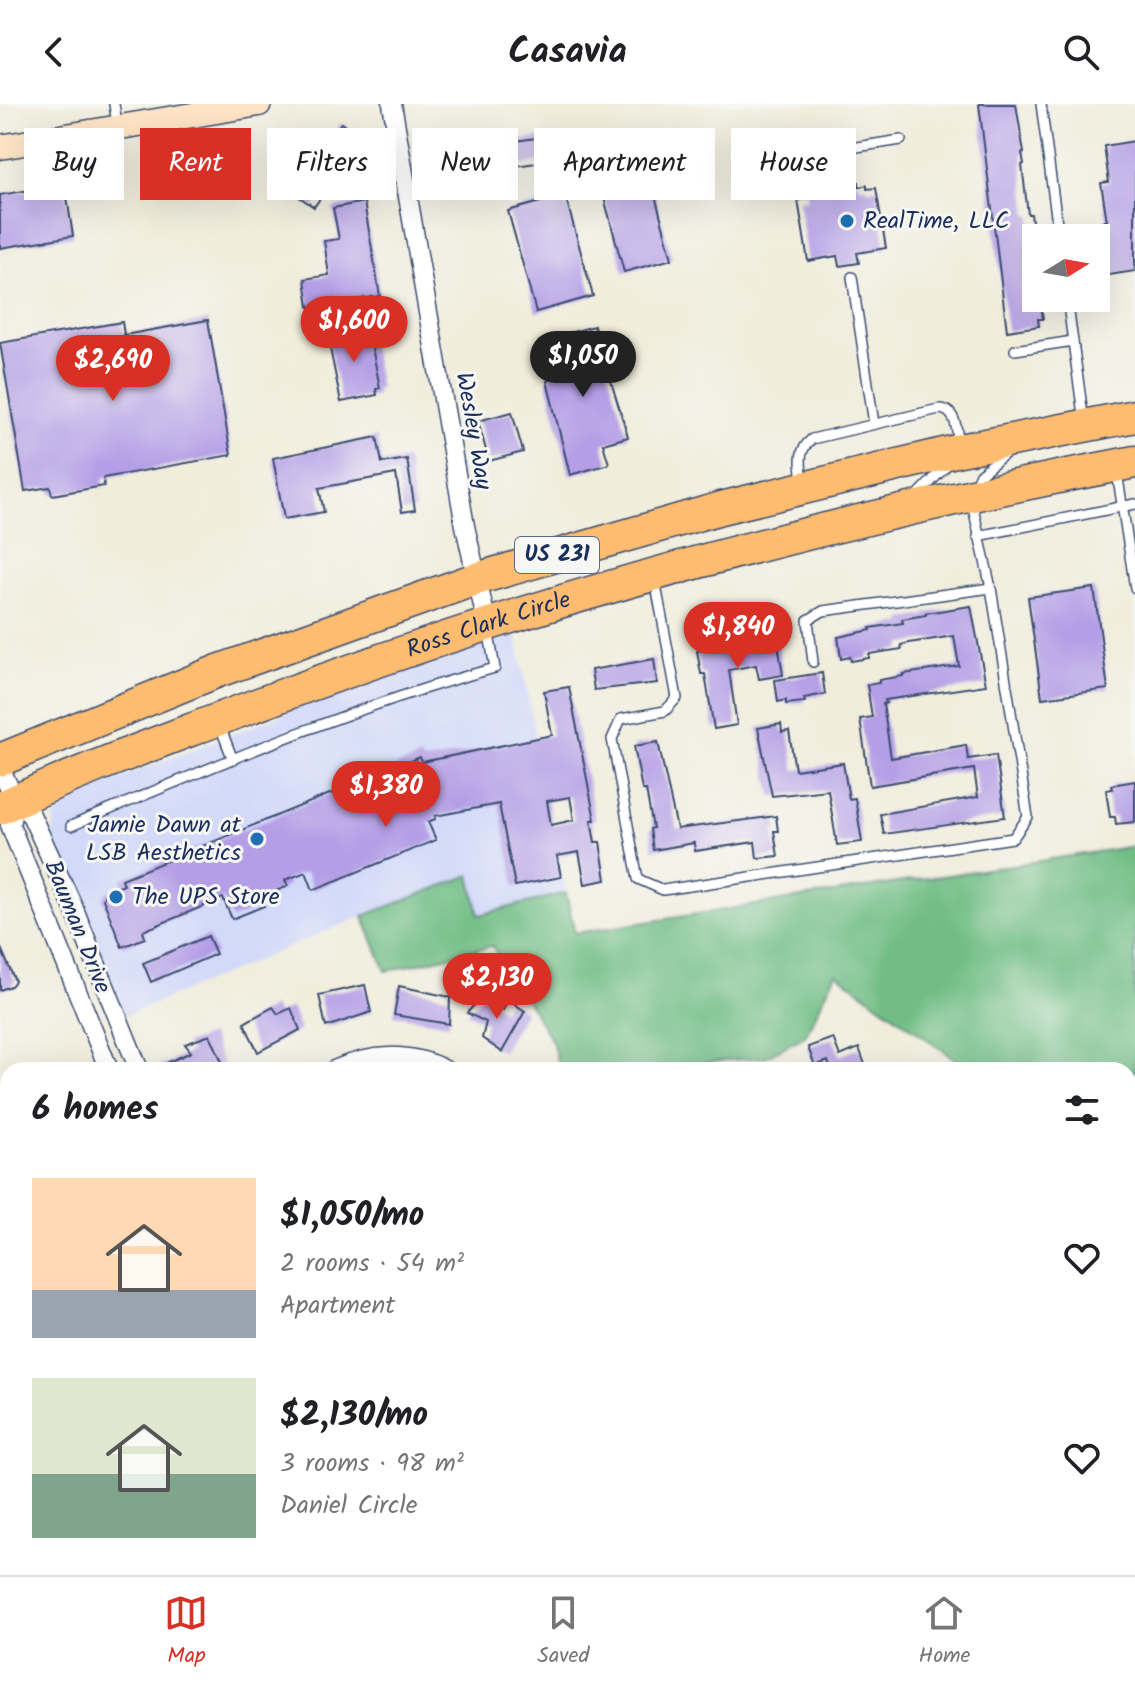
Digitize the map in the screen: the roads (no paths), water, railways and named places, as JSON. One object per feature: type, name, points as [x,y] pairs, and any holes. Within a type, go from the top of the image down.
[{"type":"highway","name":"Ross Clark Circle","points":[[0,760],[218,671],[476,579],[692,516],[804,488],[960,450],[1135,416]]},
{"type":"highway","name":"Ross Clark Circle","points":[[8,804],[301,687],[653,572],[971,493],[1126,463]]},
{"type":"main road","points":[[0,147],[115,116],[259,104]]},
{"type":"street","name":"Wesley Way","points":[[392,104],[476,579],[487,624]]},
{"type":"street","name":"Bauman Drive","points":[[0,767],[10,825],[106,1062]]},
{"type":"street","name":"Bauman Drive","points":[[8,804],[31,815],[72,904],[136,1062]]},
{"type":"street","points":[[359,1062],[396,1056],[425,1062]]},
{"type":"lane","points":[[1041,104],[1057,224]]},
{"type":"lane","points":[[856,147],[901,140]]},
{"type":"lane","points":[[852,277],[874,424]]},
{"type":"lane","points":[[1069,312],[1084,425]]},
{"type":"lane","points":[[1015,350],[1073,341]]},
{"type":"lane","points":[[804,488],[801,464],[803,446],[820,436],[946,409],[952,414],[960,450],[943,472],[902,509]]},
{"type":"lane","points":[[653,572],[677,698],[665,711],[621,719],[612,739],[638,879],[663,890],[1013,838],[1028,817],[991,588],[971,493],[980,474],[1030,436]]},
{"type":"lane","points":[[1126,463],[1123,506],[1135,588]]},
{"type":"lane","points":[[978,536],[1135,504]]},
{"type":"lane","points":[[813,662],[808,620],[823,611],[991,588]]},
{"type":"lane","points":[[71,826],[361,711],[495,668],[487,624]]},
{"type":"lane","points":[[218,719],[233,760]]},
{"type":"place","name":"RealTime, LLC","points":[[847,221]]},
{"type":"place","name":"Jamie Dawn at LSB Aesthetics","points":[[257,839]]},
{"type":"place","name":"The UPS Store","points":[[116,897]]}]
